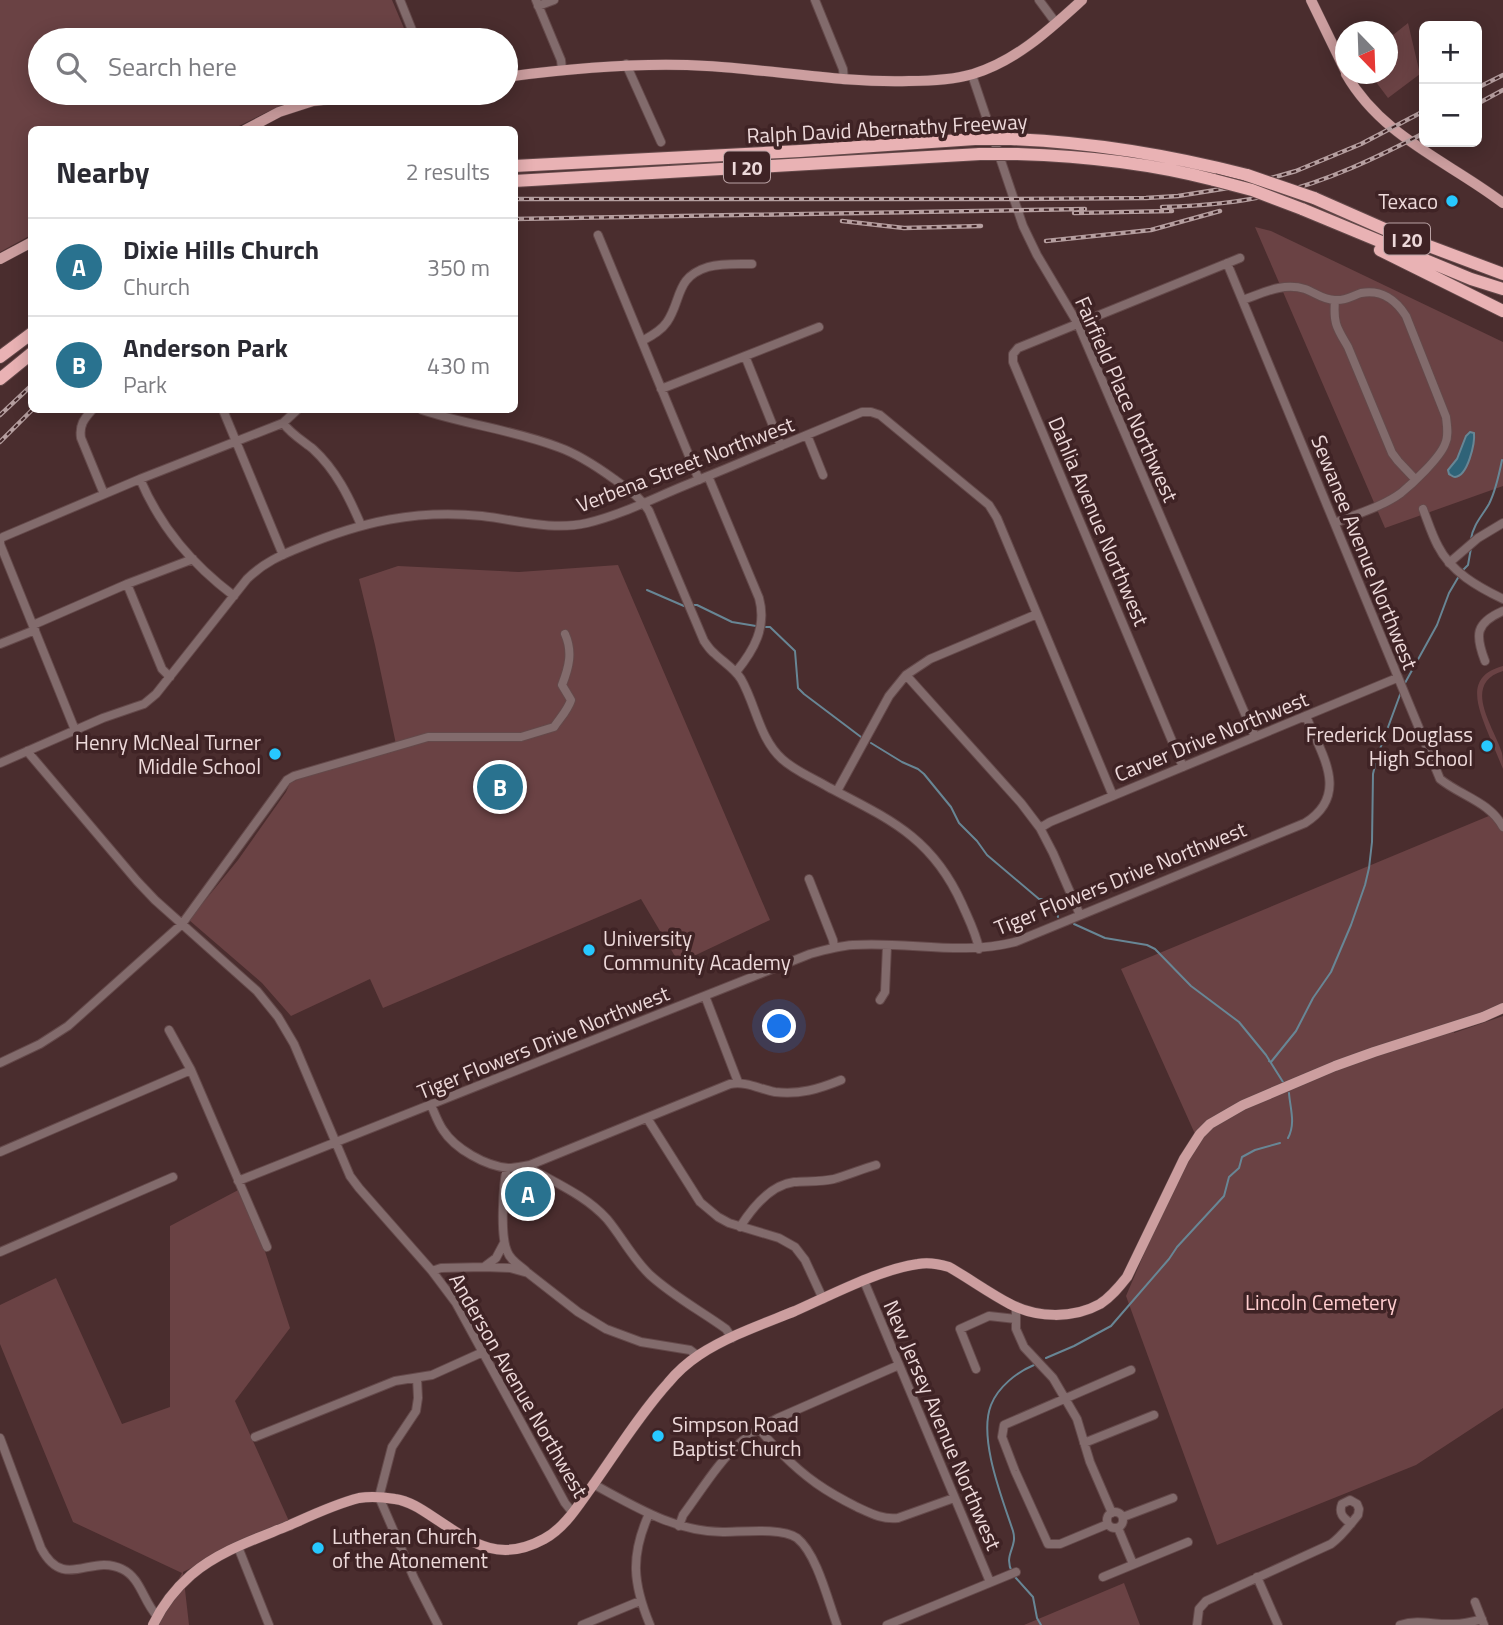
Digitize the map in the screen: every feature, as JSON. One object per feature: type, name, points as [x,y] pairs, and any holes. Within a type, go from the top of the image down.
[{"type":"highway","name":"Ralph David Abernathy Freeway","points":[[518,166],[975,139],[1056,141],[1155,154],[1247,176],[1314,198],[1389,231],[1503,274]]},
{"type":"highway","name":"Ralph David Abernathy Freeway","points":[[518,181],[980,154],[1069,156],[1127,162],[1252,190],[1358,233]]},
{"type":"highway","name":"I 20","points":[[1358,233],[1471,279],[1503,289]]},
{"type":"highway","points":[[1358,233],[1380,250],[1503,311]]},
{"type":"highway","points":[[0,357],[28,336]]},
{"type":"highway","points":[[3,378],[28,356]]},
{"type":"main road","points":[[518,75],[626,64],[710,66],[885,82],[951,79],[972,75],[1013,57],[1082,0]]},
{"type":"main road","points":[[1311,0],[1335,50]]},
{"type":"main road","points":[[1354,84],[1366,102],[1402,137],[1503,203]]},
{"type":"main road","points":[[253,126],[302,105]]},
{"type":"main road","points":[[0,259],[28,244]]},
{"type":"main road","points":[[155,1620],[173,1594],[192,1575],[214,1559],[361,1498],[398,1499],[412,1504],[469,1541],[484,1547],[499,1550],[521,1548],[545,1539],[573,1513],[667,1384],[681,1369],[698,1356],[732,1338],[895,1269],[915,1264],[949,1267],[1016,1306],[1040,1314],[1074,1314],[1088,1310],[1116,1292],[1127,1277],[1184,1159],[1210,1124],[1273,1091],[1335,1066],[1503,1008]]},
{"type":"street","points":[[400,0],[411,28]]},
{"type":"street","points":[[554,0],[537,3],[561,60],[562,69]]},
{"type":"street","points":[[815,0],[843,69],[844,79]]},
{"type":"street","points":[[1039,0],[1056,23]]},
{"type":"street","points":[[626,64],[661,142]]},
{"type":"street","name":"Fairfield Place Northwest","points":[[972,75],[1023,226],[1078,324],[1255,737]]},
{"type":"street","points":[[598,234],[699,480]]},
{"type":"street","points":[[1078,324],[1240,258]]},
{"type":"street","name":"Sewanee Avenue Northwest","points":[[1227,263],[1440,779],[1489,808],[1503,827]]},
{"type":"street","points":[[642,341],[666,324],[678,293],[696,273],[708,267],[752,264]]},
{"type":"street","points":[[1242,300],[1288,285],[1335,300],[1362,293],[1381,294],[1393,299],[1406,316],[1446,417],[1446,444],[1400,494],[1335,523]]},
{"type":"street","points":[[1335,300],[1335,324],[1348,347],[1392,453],[1415,479]]},
{"type":"street","name":"Dahlia Avenue Northwest","points":[[1078,324],[1018,348],[1013,354],[1013,362],[1182,767]]},
{"type":"street","points":[[661,389],[819,327]]},
{"type":"street","points":[[745,356],[780,446]]},
{"type":"street","name":"Verbena Street Northwest","points":[[0,763],[75,730],[144,704],[156,694],[256,570],[268,562],[328,536],[361,525],[401,517],[444,514],[482,516],[542,526],[568,526],[600,520],[862,412],[871,412],[880,415],[989,505],[998,519],[1114,796]]},
{"type":"street","points":[[90,413],[82,422],[81,438],[104,494]]},
{"type":"street","points":[[224,413],[283,555]]},
{"type":"street","points":[[75,730],[0,544],[1,539],[140,479],[283,423],[295,413]]},
{"type":"street","points":[[432,413],[559,447],[600,469],[635,493],[649,511],[704,641],[742,681],[764,735],[775,752],[793,768],[895,823],[912,835],[929,852],[955,889],[979,949]]},
{"type":"street","points":[[458,421],[459,413]]},
{"type":"street","points":[[283,423],[332,470],[361,525]]},
{"type":"street","points":[[807,435],[823,475]]},
{"type":"street","points":[[708,476],[762,610],[759,635],[736,672]]},
{"type":"street","points":[[140,479],[160,520],[211,578],[234,596]]},
{"type":"street","points":[[1423,509],[1437,545],[1449,563],[1467,579],[1503,599]]},
{"type":"street","points":[[1449,563],[1478,538],[1503,523]]},
{"type":"street","points":[[0,644],[127,584],[193,559]]},
{"type":"street","points":[[127,584],[162,669],[170,677]]},
{"type":"street","points":[[1485,661],[1478,643],[1480,628],[1489,617],[1503,611]]},
{"type":"street","points":[[837,791],[889,696],[906,675],[930,659],[1037,614]]},
{"type":"street","points":[[0,1063],[40,1044],[68,1026],[182,924],[286,780],[428,737],[521,737],[555,727],[571,701],[562,685],[570,662],[570,648],[565,634]]},
{"type":"street","points":[[906,675],[1021,803],[1040,828],[1080,915]]},
{"type":"street","name":"Carver Drive Northwest","points":[[1040,828],[1398,678]]},
{"type":"street","name":"Tiger Flowers Drive Northwest","points":[[239,1181],[810,954],[834,947],[856,945],[979,949],[1015,942],[1293,828],[1316,816],[1327,800],[1331,780],[1306,716]]},
{"type":"street","name":"Anderson Avenue Northwest","points":[[27,751],[136,881],[257,991],[278,1017],[294,1044],[350,1177],[432,1271],[456,1303],[565,1503],[573,1513]]},
{"type":"street","points":[[809,879],[834,947]]},
{"type":"street","points":[[880,1000],[885,992],[887,946]]},
{"type":"street","points":[[705,996],[738,1082]]},
{"type":"street","points":[[169,1030],[191,1070],[267,1247]]},
{"type":"street","points":[[0,1152],[191,1070]]},
{"type":"street","points":[[431,1105],[441,1129],[456,1145],[468,1153],[507,1168],[530,1165],[730,1084],[738,1082],[792,1093],[814,1090],[841,1080]]},
{"type":"street","points":[[646,1118],[700,1202],[718,1217],[740,1227],[779,1238],[794,1247],[805,1259],[822,1299]]},
{"type":"street","points":[[740,1227],[756,1206],[780,1186],[791,1182],[834,1179],[876,1164]]},
{"type":"street","points":[[530,1165],[535,1171],[595,1207],[649,1274],[726,1329],[732,1338]]},
{"type":"street","points":[[507,1168],[503,1188],[504,1243],[511,1259],[578,1312],[606,1329],[641,1342],[690,1350],[698,1356]]},
{"type":"street","points":[[0,1252],[173,1177]]},
{"type":"street","points":[[484,1267],[496,1258],[504,1243]]},
{"type":"street","points":[[432,1271],[441,1268],[484,1267],[510,1268],[528,1273]]},
{"type":"street","name":"New Jersey Avenue Northwest","points":[[864,1281],[990,1582]]},
{"type":"street","points":[[1016,1306],[1016,1329],[1024,1347],[1053,1377],[1077,1419],[1090,1462],[1112,1513]]},
{"type":"street","points":[[976,1369],[960,1329],[989,1316],[1016,1320]]},
{"type":"street","points":[[255,1437],[395,1381],[432,1375],[484,1352]]},
{"type":"street","points":[[679,1526],[683,1516],[724,1459],[740,1442],[759,1428],[899,1365]]},
{"type":"street","points":[[1108,1524],[1060,1544],[1048,1544],[1002,1437],[1004,1426],[1131,1370]]},
{"type":"street","points":[[417,1378],[416,1411],[392,1447],[379,1497],[414,1578],[438,1625]]},
{"type":"street","points":[[1084,1443],[1154,1415]]},
{"type":"street","points":[[759,1428],[815,1484],[878,1517],[898,1518],[954,1498]]},
{"type":"street","points":[[0,1438],[45,1556],[55,1565],[68,1570],[103,1564],[122,1569],[135,1580],[155,1620]]},
{"type":"street","points":[[593,1484],[649,1514],[679,1526],[716,1532],[781,1532],[797,1538],[814,1561],[837,1625]]},
{"type":"street","points":[[1123,1517],[1173,1498]]},
{"type":"street","points":[[1117,1512],[1123,1517],[1122,1525],[1118,1528],[1111,1528],[1108,1524],[1107,1518],[1112,1513],[1117,1512]]},
{"type":"street","points":[[649,1514],[642,1528],[636,1559],[636,1579],[640,1601],[650,1625]]},
{"type":"street","points":[[1196,1625],[1199,1609],[1206,1601],[1331,1544],[1351,1524]]},
{"type":"street","points":[[1118,1528],[1133,1564]]},
{"type":"street","points":[[1103,1577],[1188,1542]]},
{"type":"street","points":[[238,1547],[269,1625]]},
{"type":"street","points":[[887,1625],[1013,1574]]},
{"type":"street","points":[[1257,1577],[1278,1625]]},
{"type":"street","points":[[582,1625],[640,1601]]},
{"type":"street","points":[[1400,1625],[1423,1621],[1455,1625],[1483,1622],[1475,1602]]},
{"type":"green space","points":[[0,0],[392,0],[404,28],[28,28],[28,105],[289,105],[267,112],[239,126],[28,126],[28,237],[0,252]]},
{"type":"green space","points":[[1408,23],[1419,75],[1388,98],[1378,84],[1398,84],[1398,31]]},
{"type":"green space","points":[[1255,227],[1271,231],[1503,342],[1503,486],[1385,528]]},
{"type":"green space","points":[[618,565],[770,920],[679,963],[641,899],[383,1008],[370,979],[291,1016],[262,983],[189,920],[238,860],[290,783],[397,749],[359,579],[398,566],[519,572]]},
{"type":"green space","points":[[1503,666],[1503,671],[1491,677],[1484,686],[1482,696],[1502,753],[1503,769],[1481,713],[1477,694],[1483,677]]},
{"type":"green space","name":"Lincoln Cemetery","points":[[1496,813],[1503,831],[1503,1004],[1453,1023],[1454,1033],[1503,1016],[1503,1408],[1416,1465],[1217,1545],[1126,1296],[1195,1134],[1121,969]]},
{"type":"green space","points":[[244,1187],[290,1328],[235,1401],[293,1530],[219,1554],[183,1572],[189,1625],[153,1625],[182,1573],[73,1522],[0,1344],[0,1305],[56,1278],[122,1424],[170,1407],[170,1226]]},
{"type":"green space","points":[[1124,1583],[1140,1625],[1024,1625]]},
{"type":"water","points":[[1470,432],[1474,433],[1474,438],[1470,458],[1464,471],[1453,477],[1448,470],[1457,459]]},
{"type":"waterway","points":[[1471,539],[1494,493],[1502,460]]},
{"type":"waterway","points":[[1462,571],[1468,565],[1471,548]]},
{"type":"waterway","points":[[1405,683],[1437,625],[1449,593],[1459,576]]},
{"type":"waterway","points":[[647,590],[684,606]]},
{"type":"waterway","points":[[694,605],[732,622],[756,626]]},
{"type":"waterway","points":[[766,627],[770,627],[795,651],[798,688],[861,737]]},
{"type":"waterway","points":[[1269,1061],[1271,1062],[1296,1031],[1313,998],[1331,972],[1351,925],[1369,868],[1373,774],[1401,692]]},
{"type":"waterway","points":[[871,743],[924,774],[951,807],[959,823],[987,855],[1039,899],[1054,899],[1058,917]]},
{"type":"waterway","points":[[1074,924],[1105,938],[1147,945],[1155,949],[1191,986],[1239,1022],[1266,1055],[1283,1082]]},
{"type":"waterway","points":[[1288,1138],[1292,1121],[1289,1093]]},
{"type":"waterway","points":[[1046,1358],[1111,1326],[1224,1196],[1229,1177],[1239,1168],[1242,1157],[1280,1143]]},
{"type":"waterway","points":[[1012,1572],[1009,1560],[1014,1537],[989,1451],[988,1419],[994,1398],[1003,1386],[1034,1365]]},
{"type":"waterway","points":[[1015,1577],[1033,1597],[1041,1625]]},
{"type":"railway","points":[[1482,86],[1503,75]]},
{"type":"railway","points":[[1482,101],[1503,90]]},
{"type":"railway","points":[[518,199],[1013,199],[1178,196],[1247,185],[1296,171],[1361,144],[1419,114]]},
{"type":"railway","points":[[1162,207],[1233,202],[1295,189],[1351,168],[1419,136]]},
{"type":"railway","points":[[518,219],[1085,209]]},
{"type":"railway","points":[[1074,213],[1172,211]]},
{"type":"railway","points":[[1046,241],[1151,230],[1220,211]]},
{"type":"railway","points":[[842,221],[904,228],[981,226]]},
{"type":"railway","points":[[0,415],[28,389]]},
{"type":"railway","points":[[0,442],[29,413]]},
{"type":"place","name":"Texaco","points":[[1452,201]]},
{"type":"place","name":"Frederick Douglass High School","points":[[1487,746]]},
{"type":"place","name":"Henry McNeal Turner Middle School","points":[[275,754]]},
{"type":"place","name":"Anderson Park","points":[[500,787]]},
{"type":"place","name":"University Community Academy","points":[[589,950]]},
{"type":"place","name":"Dixie Hills Church","points":[[528,1194]]},
{"type":"place","name":"Simpson Road Baptist Church","points":[[658,1436]]},
{"type":"place","name":"Lutheran Church of the Atonement","points":[[318,1548]]}]
